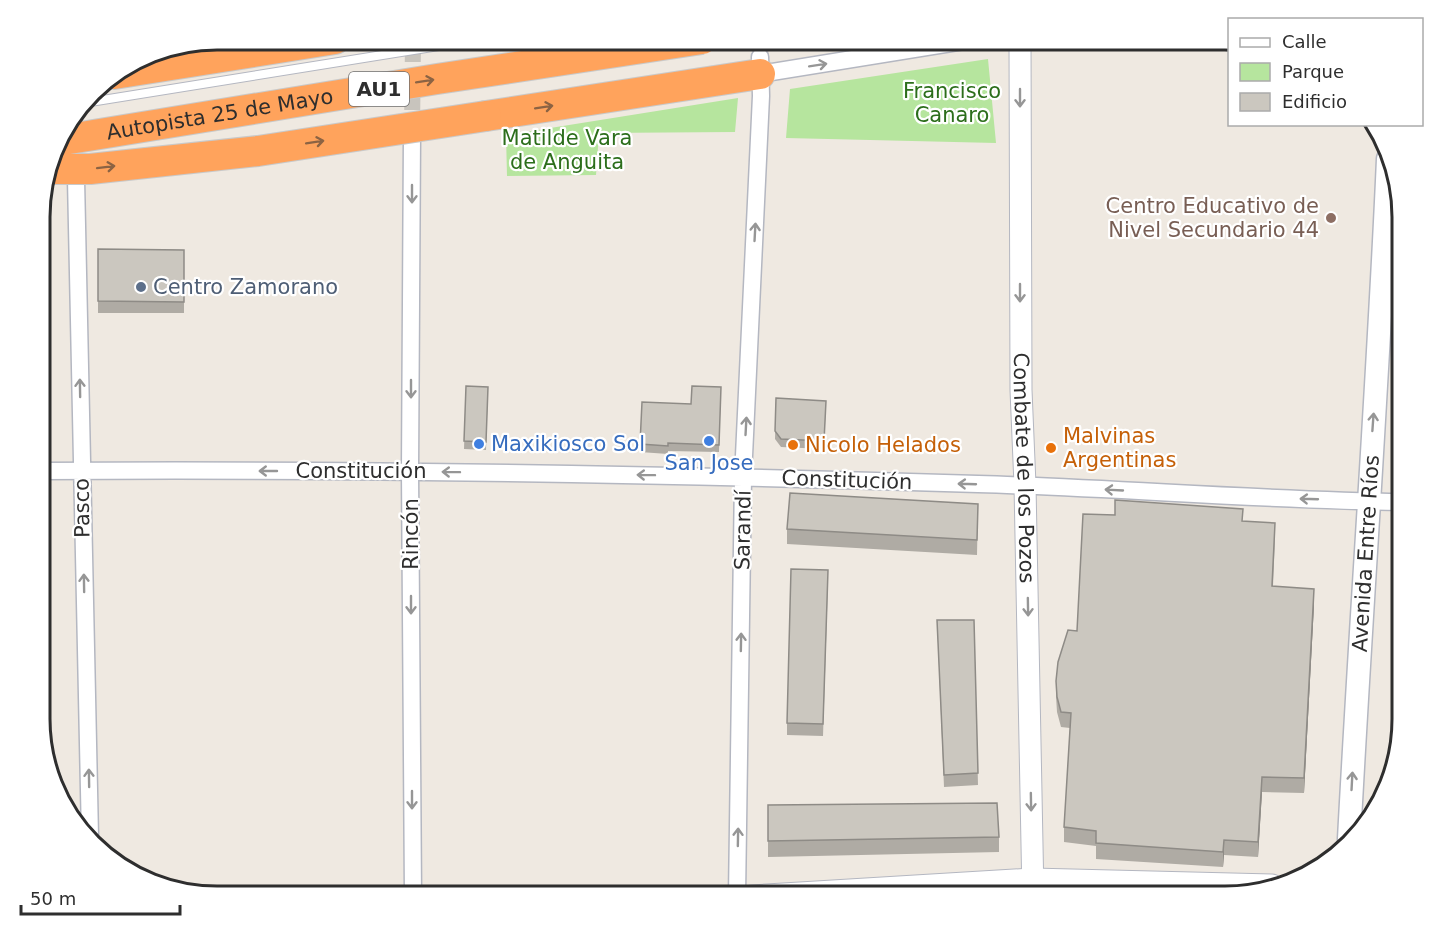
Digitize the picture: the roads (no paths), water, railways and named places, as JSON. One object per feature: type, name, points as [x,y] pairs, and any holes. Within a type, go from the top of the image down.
[{"type":"highway","points":[[136,70],[265,50]]},
{"type":"highway","name":"Autopista 25 de Mayo","points":[[69,139],[629,50]]},
{"type":"highway","points":[[56,169],[90,169],[258,150],[486,116],[760,66]]},
{"type":"main road","name":"Avenida Entre Ríos","points":[[1350,830],[1387,180]]},
{"type":"street","points":[[760,66],[888,50]]},
{"type":"street","name":"Combate de los Pozos","points":[[1020,50],[1020,380],[1025,486],[1033,885]]},
{"type":"street","name":"Sarandí","points":[[737,885],[744,477],[760,66]]},
{"type":"street","name":"Rincón","points":[[412,135],[410,471],[413,886]]},
{"type":"street","name":"Pasco","points":[[76,179],[90,827]]},
{"type":"street","name":"Constitución","points":[[50,471],[410,471],[744,477],[1391,502]]},
{"type":"lane","points":[[96,101],[414,50]]},
{"type":"tunnel","points":[[412,134],[413,50]]},
{"type":"tunnel","points":[[760,50],[760,57]]},
{"type":"tunnel","points":[[74,129],[75,145]]},
{"type":"place","name":"Centro Educativo de Nivel Secundario 44","points":[[1331,218]]},
{"type":"place","name":"Centro Zamorano","points":[[141,287]]},
{"type":"place","name":"San Jose","points":[[709,441]]},
{"type":"place","name":"Maxikiosco Sol","points":[[479,444]]},
{"type":"place","name":"Nicolo Helados","points":[[793,445]]},
{"type":"place","name":"Malvinas Argentinas","points":[[1051,448]]},
{"type":"park label","name":"Francisco Canaro","points":[[952,103]]},
{"type":"park label","name":"Matilde Vara de Anguita","points":[[567,150]]}]
